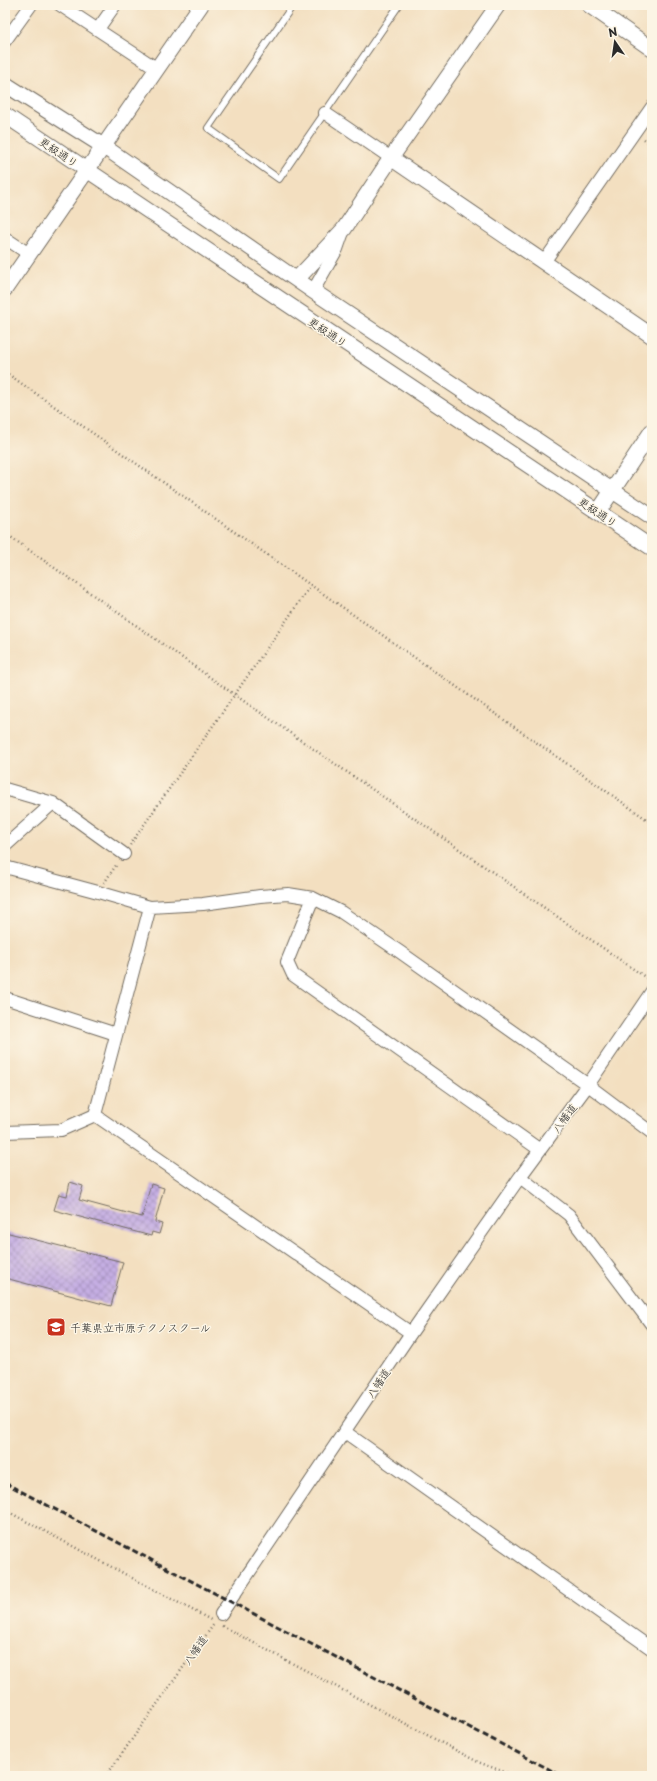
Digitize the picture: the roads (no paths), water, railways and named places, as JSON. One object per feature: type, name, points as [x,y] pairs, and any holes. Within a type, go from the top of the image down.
[{"type":"street","points":[[5,41],[31,5]]},
{"type":"street","points":[[60,5],[156,68]]},
{"type":"street","points":[[98,29],[115,5]]},
{"type":"street","points":[[5,289],[156,68],[201,5]]},
{"type":"street","points":[[297,280],[344,229],[391,158],[498,5]]},
{"type":"street","points":[[589,5],[652,49]]},
{"type":"street","points":[[5,84],[103,146],[313,291],[652,517]]},
{"type":"street","points":[[544,262],[652,107]]},
{"type":"street","points":[[325,113],[652,336]]},
{"type":"street","name":"更級通り","points":[[5,115],[652,548]]},
{"type":"street","points":[[313,291],[336,249],[344,229]]},
{"type":"street","points":[[5,238],[28,254]]},
{"type":"street","points":[[598,512],[652,431]]},
{"type":"street","points":[[5,789],[53,803],[124,854]]},
{"type":"street","points":[[5,846],[53,803]]},
{"type":"street","points":[[5,867],[150,907],[203,904],[260,896],[288,894],[313,898],[341,912],[588,1085],[652,1133]]},
{"type":"street","points":[[313,898],[287,962],[293,975],[540,1150]]},
{"type":"street","points":[[95,1115],[150,907]]},
{"type":"street","name":"八幡道","points":[[218,1618],[411,1333],[520,1177],[588,1085],[652,992]]},
{"type":"street","points":[[5,998],[116,1034]]},
{"type":"street","points":[[5,1132],[61,1130],[95,1115]]},
{"type":"street","points":[[95,1115],[411,1333]]},
{"type":"street","points":[[520,1177],[569,1215],[652,1325]]},
{"type":"street","points":[[345,1432],[652,1649]]},
{"type":"lane","points":[[293,5],[208,128],[279,179],[399,5]]},
{"type":"railway","points":[[5,1483],[562,1776]]},
{"type":"place","name":"千葉県立市原テクノスクール","points":[[56,1327]]}]
